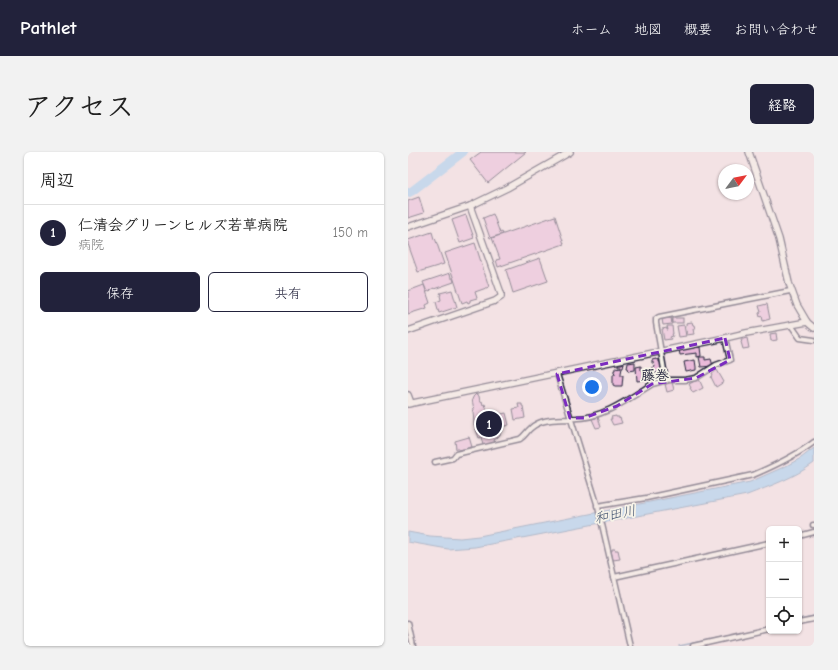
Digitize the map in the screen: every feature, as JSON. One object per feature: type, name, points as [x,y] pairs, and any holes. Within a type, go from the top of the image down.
[{"type":"street","points":[[408,227],[470,206],[507,188],[570,152]]},
{"type":"street","points":[[749,152],[779,239],[789,283],[797,305],[807,322],[814,328]]},
{"type":"street","points":[[408,331],[495,301],[500,297],[501,293],[470,206]]},
{"type":"street","points":[[666,381],[656,319],[659,317],[790,290]]},
{"type":"street","points":[[408,394],[409,403],[557,374],[746,333],[807,322]]},
{"type":"street","points":[[791,325],[800,338],[814,340]]},
{"type":"street","points":[[435,462],[453,458],[456,454],[520,439],[530,428],[543,421],[591,417],[617,406],[652,384],[696,378],[716,365],[730,360],[725,338]]},
{"type":"street","points":[[557,374],[598,507],[630,646]]},
{"type":"street","points":[[598,507],[753,475],[796,454],[814,442]]},
{"type":"street","points":[[802,535],[814,532]]},
{"type":"street","points":[[614,577],[766,544]]},
{"type":"street","points":[[802,621],[814,619]]},
{"type":"street","points":[[408,623],[413,646]]},
{"type":"street","points":[[693,646],[766,630]]},
{"type":"highlighted area","points":[[725,338],[730,360],[696,378],[652,384],[617,406],[584,418],[570,418],[557,374]]},
{"type":"water","name":"和田川","points":[[814,448],[814,463],[790,477],[747,495],[475,547],[448,549],[408,542],[408,532],[430,536],[460,538],[479,536],[750,482],[786,466],[801,458]]},
{"type":"building","points":[[481,152],[526,152],[488,183],[470,160]]},
{"type":"building","points":[[419,197],[424,213],[408,218],[408,201]]},
{"type":"building","points":[[493,214],[500,233],[502,232],[503,234],[490,238],[483,218]]},
{"type":"building","points":[[466,215],[474,238],[460,243],[452,220]]},
{"type":"building","points":[[555,216],[564,244],[498,267],[496,260],[500,259],[492,238]]},
{"type":"building","points":[[432,232],[444,264],[418,272],[408,240]]},
{"type":"building","points":[[475,243],[489,287],[475,292],[477,298],[470,300],[468,303],[467,301],[462,303],[445,253]]},
{"type":"building","points":[[540,258],[548,281],[513,293],[506,270]]},
{"type":"building","points":[[450,273],[454,282],[434,288],[427,292],[423,282]]},
{"type":"building","points":[[424,285],[430,303],[426,305],[427,308],[408,314],[408,291]]},
{"type":"building","points":[[452,290],[457,307],[439,313],[436,302],[441,300],[440,293]]},
{"type":"building","points":[[767,304],[770,319],[763,321],[762,316],[760,317],[759,313],[761,312],[759,306]]},
{"type":"building","points":[[671,318],[672,324],[663,325],[662,319]]},
{"type":"building","points":[[672,318],[683,318],[683,323],[672,323]]},
{"type":"building","points":[[692,322],[695,329],[693,329],[694,334],[687,335],[686,323]]},
{"type":"building","points":[[684,325],[686,336],[679,337],[677,326]]},
{"type":"building","points":[[667,326],[672,326],[673,336],[670,337],[671,339],[664,340],[662,329],[667,328],[668,330]]},
{"type":"building","points":[[776,333],[777,340],[771,341],[770,334]]},
{"type":"building","points":[[747,338],[749,348],[743,349],[741,339]]},
{"type":"building","points":[[700,347],[701,356],[697,357],[697,353],[680,355],[679,350]]},
{"type":"building","points":[[699,357],[705,357],[705,360],[711,359],[713,366],[701,367]]},
{"type":"building","points":[[659,359],[659,362],[661,362],[662,372],[654,373],[653,371],[652,368],[655,367],[652,360]]},
{"type":"building","points":[[695,360],[696,370],[686,372],[684,362]]},
{"type":"building","points":[[635,362],[635,370],[629,371],[627,368],[628,363]]},
{"type":"building","points":[[624,363],[621,373],[621,375],[623,375],[622,386],[615,386],[613,385],[613,374],[615,374],[614,370],[615,367],[621,368],[618,364]]},
{"type":"building","points":[[641,366],[641,370],[643,370],[646,379],[637,381],[636,367]]},
{"type":"building","points":[[717,370],[724,382],[716,387],[711,377]]},
{"type":"building","points":[[699,379],[703,388],[693,393],[689,384]]},
{"type":"building","points":[[672,382],[674,390],[667,392],[665,384]]},
{"type":"building","points":[[476,394],[479,396],[480,402],[482,401],[483,405],[485,404],[489,417],[506,413],[509,425],[502,427],[500,435],[494,440],[495,443],[483,445],[481,437],[479,438],[474,424],[472,399]]},
{"type":"building","points":[[518,404],[522,404],[523,406],[525,418],[515,420],[513,409],[519,408]]},
{"type":"building","points":[[598,417],[601,427],[596,428],[592,419]]},
{"type":"building","points":[[611,417],[619,417],[619,419],[620,418],[622,423],[613,425],[610,419],[612,419]]},
{"type":"building","points":[[469,437],[472,447],[459,450],[456,449],[455,441]]},
{"type":"building","points":[[612,549],[618,550],[620,559],[613,560]]},
{"type":"waterway","points":[[408,193],[463,152]]},
{"type":"waterway","points":[[802,618],[814,616]]},
{"type":"waterway","points":[[679,646],[732,635]]},
{"type":"place","name":"仁清会グリーンヒルズ若草病院","points":[[489,424]]},
{"type":"district","name":"藤巻","points":[[655,375]]}]
